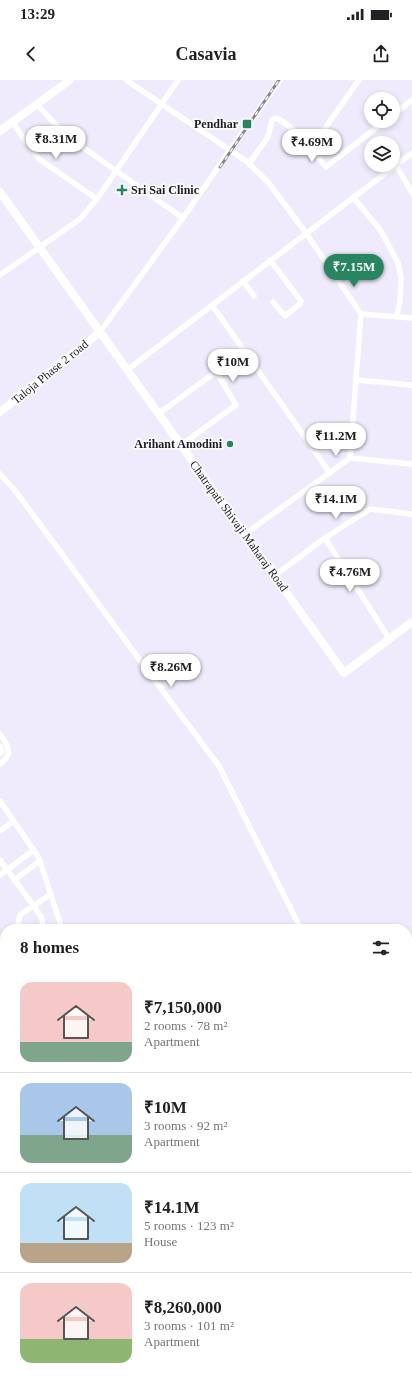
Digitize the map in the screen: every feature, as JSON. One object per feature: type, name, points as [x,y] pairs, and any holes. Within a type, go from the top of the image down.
[{"type":"street","points":[[0,130],[70,80]]},
{"type":"street","points":[[126,80],[230,150],[249,164],[268,182],[306,233],[361,314],[350,458]]},
{"type":"street","points":[[0,276],[80,219],[97,200],[178,80]]},
{"type":"street","points":[[100,332],[183,218],[280,80]]},
{"type":"street","points":[[311,148],[359,80]]},
{"type":"street","points":[[400,109],[412,100]]},
{"type":"street","points":[[37,104],[64,134],[183,218]]},
{"type":"street","points":[[249,164],[268,137],[272,120],[275,118],[285,122],[311,148],[326,167],[376,128]]},
{"type":"street","points":[[12,122],[39,159],[97,200]]},
{"type":"street","points":[[400,162],[412,152]]},
{"type":"street","points":[[127,370],[387,172]]},
{"type":"street","points":[[400,172],[412,193]]},
{"type":"street","name":"Chatrapati Shivaji Maharaj Road","points":[[0,192],[344,673],[412,622]]},
{"type":"street","points":[[353,197],[381,231],[398,263],[401,278],[400,301],[397,316]]},
{"type":"street","points":[[270,260],[301,301],[300,304],[285,316],[273,302]]},
{"type":"street","points":[[242,281],[254,296]]},
{"type":"street","points":[[212,305],[330,473]]},
{"type":"street","points":[[361,314],[412,318]]},
{"type":"street","name":"Taloja Phase 2 road","points":[[0,412],[100,332]]},
{"type":"street","points":[[158,414],[213,374],[218,376],[236,405],[180,445]]},
{"type":"street","points":[[356,380],[412,385]]},
{"type":"street","points":[[313,449],[335,448],[352,440]]},
{"type":"street","points":[[245,534],[350,458],[412,464]]},
{"type":"street","points":[[0,474],[17,494],[219,766],[298,924]]},
{"type":"street","points":[[274,576],[325,538],[370,509],[412,514]]},
{"type":"street","points":[[325,538],[390,640]]},
{"type":"street","points":[[0,734],[6,742],[9,751],[5,761],[0,764]]},
{"type":"street","points":[[0,750],[9,751]]},
{"type":"street","points":[[0,801],[40,861],[60,924]]},
{"type":"street","points":[[0,831],[14,821]]},
{"type":"street","points":[[0,875],[34,850]]},
{"type":"street","points":[[0,860],[34,905],[43,924]]},
{"type":"street","points":[[14,880],[40,861]]},
{"type":"street","points":[[18,924],[20,915],[51,894]]},
{"type":"railway","points":[[220,167],[279,80]]},
{"type":"place","name":"Pendhar","points":[[247,124]]},
{"type":"place","name":"Sri Sai Clinic","points":[[122,190]]},
{"type":"place","name":"Arihant Amodini","points":[[230,444]]}]
